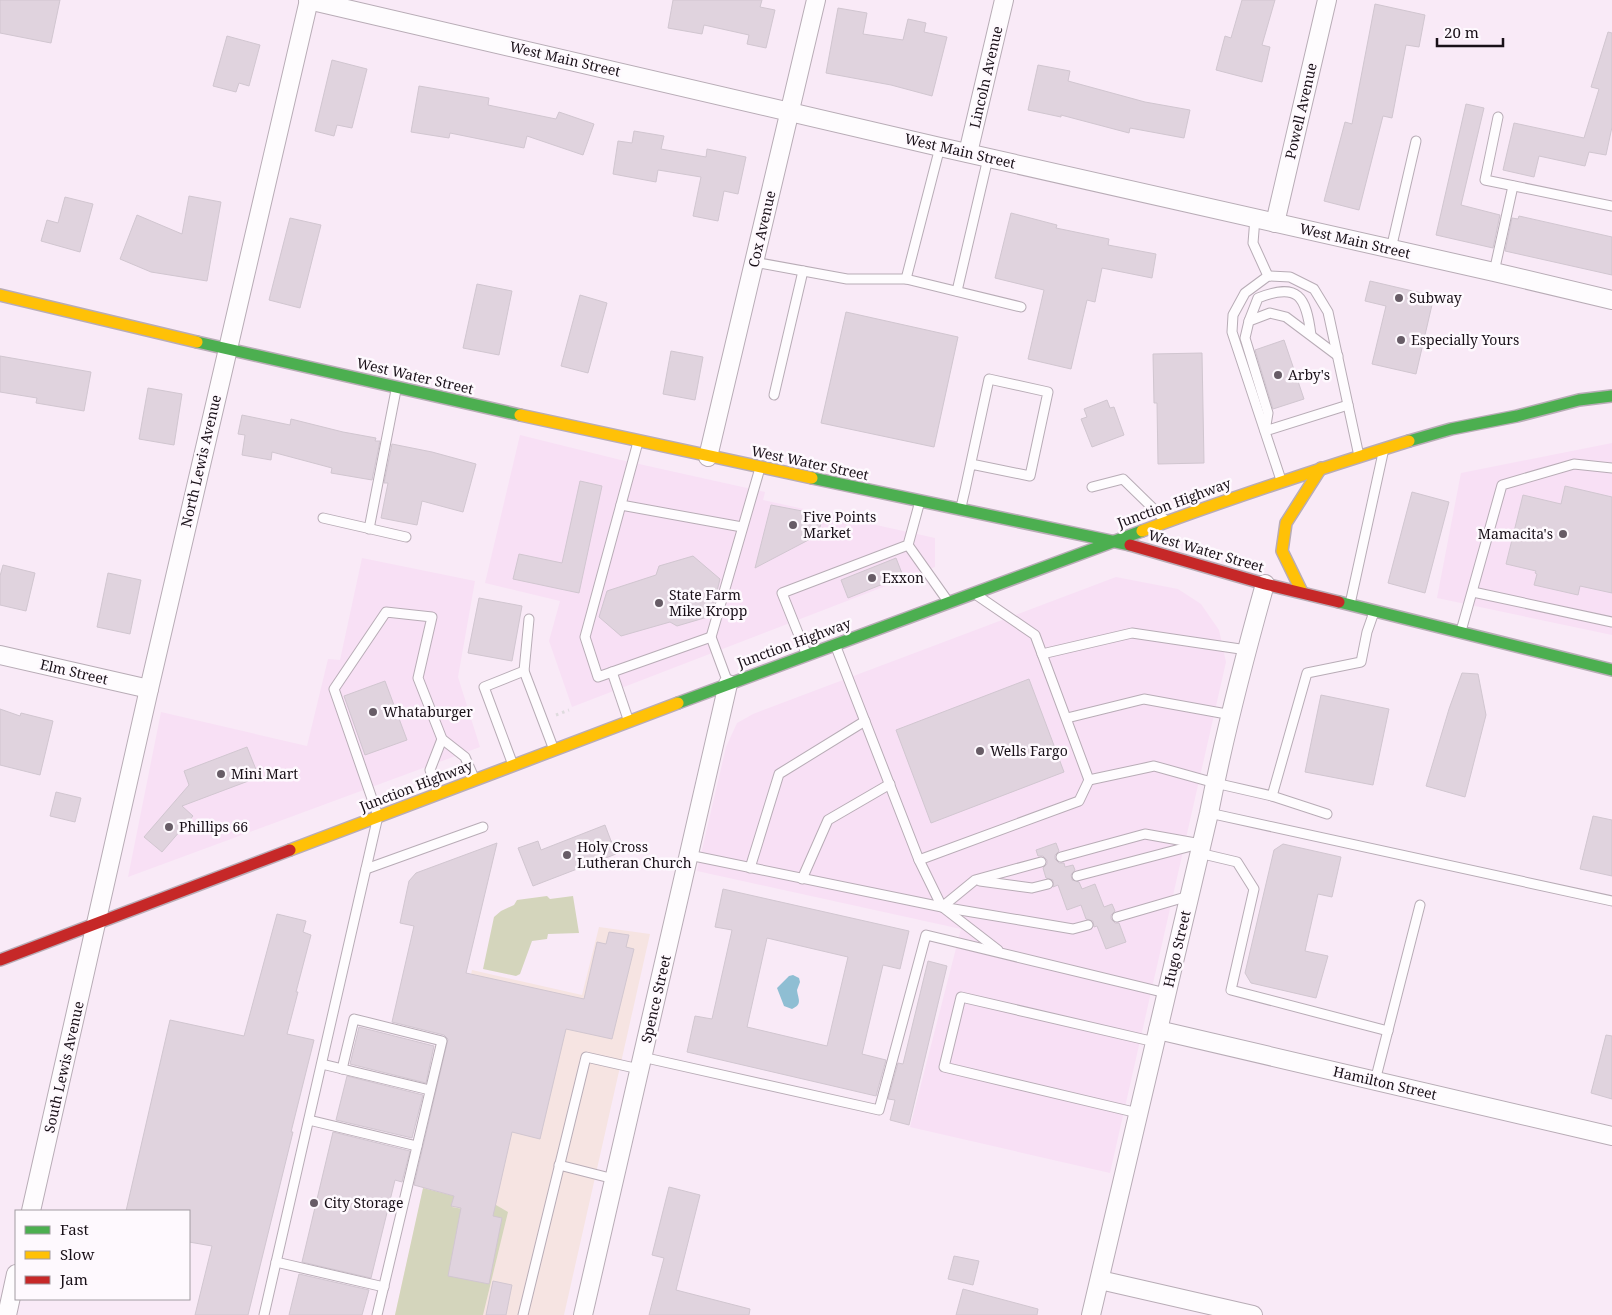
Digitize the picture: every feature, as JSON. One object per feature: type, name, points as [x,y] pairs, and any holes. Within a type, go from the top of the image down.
[{"type":"main road","name":"West Water Street","points":[[0,295],[708,458],[1116,541],[1265,584],[1461,631],[1612,670]]},
{"type":"main road","name":"Junction Highway","points":[[0,960],[628,721],[1282,481],[1451,429],[1517,416],[1579,400],[1612,396]]},
{"type":"main road","points":[[1302,592],[1282,552],[1286,523],[1321,468]]},
{"type":"street","name":"West Main Street","points":[[308,0],[940,147],[1612,300]]},
{"type":"street","name":"North Lewis Avenue","points":[[96,923],[148,689],[308,0]]},
{"type":"street","name":"Cox Avenue","points":[[708,458],[816,0]]},
{"type":"street","name":"Lincoln Avenue","points":[[968,153],[1004,0]]},
{"type":"street","name":"Powell Avenue","points":[[1275,223],[1328,0]]},
{"type":"street","name":"Hugo Street","points":[[1091,1315],[1215,784],[1265,584]]},
{"type":"street","name":"Elm Street","points":[[0,655],[148,689]]},
{"type":"street","name":"Spence Street","points":[[583,1315],[728,684]]},
{"type":"street","name":"South Lewis Avenue","points":[[31,1210],[96,923]]},
{"type":"street","name":"Hamilton Street","points":[[1156,1036],[1375,1081],[1612,1136]]},
{"type":"street","points":[[7,1315],[15,1279]]},
{"type":"street","points":[[1100,1280],[1253,1315]]},
{"type":"lane","points":[[1498,118],[1485,180],[1612,206]]},
{"type":"lane","points":[[1390,250],[1416,141]]},
{"type":"lane","points":[[906,279],[940,147]]},
{"type":"lane","points":[[958,291],[988,158]]},
{"type":"lane","points":[[1494,272],[1512,186]]},
{"type":"lane","points":[[1255,218],[1253,243],[1268,276]]},
{"type":"lane","points":[[754,262],[847,279],[906,279],[1021,306]]},
{"type":"lane","points":[[774,395],[803,271]]},
{"type":"lane","points":[[1282,481],[1232,332],[1234,315],[1245,293],[1268,276],[1290,276],[1314,289],[1328,312],[1359,456]]},
{"type":"lane","points":[[1265,431],[1268,413],[1245,338],[1258,298],[1276,291],[1290,292],[1303,301],[1308,314],[1310,334]]},
{"type":"lane","points":[[1249,321],[1270,313],[1286,317],[1338,356]]},
{"type":"lane","points":[[961,509],[970,464],[988,379],[1048,392],[1030,476],[970,464]]},
{"type":"lane","points":[[370,529],[397,387]]},
{"type":"lane","points":[[1265,431],[1348,405]]},
{"type":"lane","points":[[638,442],[584,637],[598,677],[711,637]]},
{"type":"lane","points":[[1350,604],[1385,448]]},
{"type":"lane","points":[[1461,631],[1502,485],[1574,464],[1612,468]]},
{"type":"lane","points":[[728,684],[711,637],[760,468]]},
{"type":"lane","points":[[1092,487],[1123,479],[1166,522]]},
{"type":"lane","points":[[908,545],[920,501]]},
{"type":"lane","points":[[621,505],[742,527]]},
{"type":"lane","points":[[323,518],[406,537]]},
{"type":"lane","points":[[908,545],[949,602]]},
{"type":"lane","points":[[807,655],[782,593],[908,545]]},
{"type":"lane","points":[[1473,592],[1612,622]]},
{"type":"lane","points":[[919,860],[1079,801],[1090,780],[1035,635],[974,593]]},
{"type":"lane","points":[[1272,796],[1307,674],[1361,662],[1367,632],[1374,611]]},
{"type":"lane","points":[[264,1315],[378,816],[334,690],[386,612],[432,617],[418,678],[442,740],[465,757],[475,780]]},
{"type":"lane","points":[[529,620],[524,672],[554,750]]},
{"type":"lane","points":[[1042,654],[1132,633],[1247,650]]},
{"type":"lane","points":[[835,644],[919,860],[942,907],[1001,953]]},
{"type":"lane","points":[[513,765],[484,687],[524,672]]},
{"type":"lane","points":[[612,672],[628,721]]},
{"type":"lane","points":[[1067,718],[1144,699],[1232,715]]},
{"type":"lane","points":[[750,868],[779,774],[865,721]]},
{"type":"lane","points":[[438,794],[430,770],[442,740]]},
{"type":"lane","points":[[1090,780],[1154,766],[1215,784],[1272,796],[1327,814]]},
{"type":"lane","points":[[802,879],[828,820],[890,784]]},
{"type":"lane","points":[[1209,813],[1612,901]]},
{"type":"lane","points":[[366,869],[484,827]]},
{"type":"lane","points":[[1061,857],[1145,834],[1200,849],[1236,862],[1254,889],[1231,990],[1388,1032]]},
{"type":"lane","points":[[1077,876],[1200,849]]},
{"type":"lane","points":[[689,855],[942,907],[1073,930],[1088,925]]},
{"type":"lane","points":[[942,907],[975,880],[1041,862]]},
{"type":"lane","points":[[975,880],[1032,888],[1048,884]]},
{"type":"lane","points":[[1117,917],[1190,896]]},
{"type":"lane","points":[[1375,1081],[1420,905]]},
{"type":"lane","points":[[523,1315],[586,1057],[641,1063],[879,1110],[926,935],[1166,993]]},
{"type":"lane","points":[[1138,1113],[944,1067],[961,997],[1156,1036]]},
{"type":"lane","points":[[342,1069],[354,1020],[442,1041],[377,1315]]},
{"type":"lane","points":[[322,1064],[430,1090]]},
{"type":"lane","points":[[309,1120],[417,1146]]},
{"type":"lane","points":[[559,1165],[614,1179]]},
{"type":"lane","points":[[276,1262],[384,1287]]},
{"type":"shaded area","points":[[520,435],[765,492],[763,500],[935,538],[935,567],[572,707],[549,641],[560,601],[485,583]]},
{"type":"shaded area","points":[[1612,443],[1612,635],[1437,598],[1461,473]]},
{"type":"shaded area","points":[[362,558],[475,581],[458,677],[480,747],[128,877],[161,712],[307,746],[328,659],[340,660]]},
{"type":"shaded area","points":[[1116,577],[1178,589],[1201,604],[1219,630],[1226,662],[1110,1173],[910,1127],[961,929],[697,871],[726,747],[737,723],[753,714]]},
{"type":"shaded area","points":[[599,927],[650,934],[564,1315],[395,1315],[472,970],[582,995]]},
{"type":"green space","points":[[547,896],[550,899],[573,896],[579,933],[548,934],[547,939],[532,941],[520,974],[516,976],[483,969],[494,917],[501,911],[514,905],[517,900]]},
{"type":"green space","points":[[423,1188],[454,1196],[452,1207],[468,1210],[471,1200],[496,1205],[508,1212],[483,1315],[395,1315]]},
{"type":"water","points":[[793,975],[799,978],[800,982],[797,990],[799,1003],[792,1009],[784,1006],[777,988],[789,976]]},
{"type":"building","points":[[0,0],[60,0],[51,43],[0,33]]},
{"type":"building","points":[[673,0],[762,0],[760,7],[775,10],[766,48],[747,44],[749,35],[704,25],[702,34],[668,28]]},
{"type":"building","points":[[1242,0],[1275,0],[1262,45],[1270,47],[1262,82],[1216,70],[1225,36],[1231,38]]},
{"type":"building","points":[[1375,4],[1425,15],[1419,47],[1406,45],[1392,118],[1383,116],[1359,210],[1324,201],[1345,122],[1352,124]]},
{"type":"building","points":[[838,8],[867,13],[863,34],[903,40],[908,19],[926,23],[924,32],[947,37],[932,96],[891,85],[826,73]]},
{"type":"building","points":[[1608,32],[1612,33],[1612,127],[1606,155],[1589,152],[1585,166],[1539,156],[1534,177],[1503,170],[1514,123],[1584,138],[1599,89],[1591,87]]},
{"type":"building","points":[[227,36],[260,45],[249,86],[239,83],[236,92],[213,86]]},
{"type":"building","points":[[332,60],[367,69],[352,128],[337,125],[334,136],[315,131]]},
{"type":"building","points":[[1038,65],[1070,71],[1068,81],[1145,102],[1190,110],[1184,138],[1130,128],[1129,133],[1061,115],[1061,117],[1028,110]]},
{"type":"building","points":[[419,86],[489,98],[488,105],[556,119],[559,112],[594,124],[583,155],[527,136],[524,148],[450,133],[449,138],[411,132]]},
{"type":"building","points":[[1466,104],[1484,108],[1461,205],[1500,215],[1493,248],[1436,235]]},
{"type":"building","points":[[634,131],[664,136],[661,149],[706,157],[707,149],[746,157],[738,194],[724,191],[718,221],[693,216],[701,177],[658,170],[656,182],[613,174],[618,141],[632,143]]},
{"type":"building","points":[[189,196],[221,202],[207,281],[151,272],[120,259],[137,215],[182,234]]},
{"type":"building","points":[[65,197],[93,204],[80,252],[41,241],[47,220],[58,223]]},
{"type":"building","points":[[1011,213],[1057,225],[1056,228],[1109,239],[1108,245],[1156,254],[1152,278],[1102,268],[1095,302],[1087,300],[1071,369],[1028,359],[1044,290],[995,278]]},
{"type":"building","points":[[1519,216],[1612,237],[1612,275],[1505,251],[1512,218],[1518,219]]},
{"type":"building","points":[[290,218],[321,225],[300,308],[269,300]]},
{"type":"building","name":"Especially Yours","points":[[1370,281],[1434,296],[1416,374],[1372,364],[1386,306],[1365,301]]},
{"type":"building","points":[[477,284],[512,291],[499,355],[463,348]]},
{"type":"building","points":[[580,295],[607,303],[588,373],[561,366]]},
{"type":"building","points":[[846,312],[958,337],[934,447],[821,423]]},
{"type":"building","name":"Arby's","points":[[1284,340],[1304,399],[1273,409],[1255,350]]},
{"type":"building","points":[[671,351],[703,357],[695,400],[663,394]]},
{"type":"building","points":[[1202,353],[1204,463],[1158,464],[1157,403],[1154,403],[1153,354]]},
{"type":"building","points":[[0,356],[91,372],[84,411],[36,403],[37,398],[0,392]]},
{"type":"building","points":[[148,388],[182,394],[174,445],[139,439]]},
{"type":"building","points":[[1107,400],[1110,408],[1114,407],[1124,435],[1092,447],[1081,419],[1087,417],[1084,409]]},
{"type":"building","points":[[242,415],[290,425],[291,419],[376,438],[375,441],[380,441],[372,480],[331,473],[332,468],[272,452],[271,460],[242,455],[245,435],[238,434]]},
{"type":"building","points":[[392,444],[476,464],[463,512],[422,501],[417,525],[381,518],[388,483],[384,483]]},
{"type":"building","points":[[580,481],[602,486],[579,593],[513,579],[519,554],[562,563]]},
{"type":"building","name":"Mamacita's","points":[[1565,486],[1612,497],[1612,593],[1580,586],[1578,595],[1534,585],[1536,571],[1506,564],[1523,495],[1561,504]]},
{"type":"building","points":[[1412,492],[1449,502],[1425,593],[1388,583]]},
{"type":"building","name":"Five Points Market","points":[[771,505],[823,515],[818,535],[755,568]]},
{"type":"building","name":"State Farm Mike Kropp","points":[[693,556],[720,579],[711,616],[677,626],[670,622],[621,636],[599,617],[607,591],[656,575],[659,566]]},
{"type":"building","name":"Exxon","points":[[896,558],[903,576],[848,598],[841,580]]},
{"type":"building","points":[[3,565],[35,573],[26,611],[0,605],[0,576]]},
{"type":"building","points":[[108,573],[141,580],[130,634],[97,627]]},
{"type":"building","points":[[479,598],[522,606],[512,661],[468,653]]},
{"type":"building","points":[[1462,673],[1478,674],[1486,715],[1465,797],[1426,786]]},
{"type":"building","name":"Wells Fargo","points":[[1029,679],[1064,772],[931,823],[896,730]]},
{"type":"building","name":"Whataburger","points":[[385,681],[407,740],[365,755],[344,696]]},
{"type":"building","points":[[1321,695],[1389,709],[1373,785],[1305,772]]},
{"type":"building","points":[[0,709],[20,716],[21,713],[53,721],[40,775],[0,765]]},
{"type":"building","name":"Mini Mart","points":[[247,747],[259,777],[182,806],[193,816],[162,852],[144,837],[189,785],[184,771]]},
{"type":"building","points":[[56,792],[81,798],[75,822],[50,816]]},
{"type":"building","points":[[1593,816],[1612,820],[1612,876],[1580,869]]},
{"type":"building","name":"Holy Cross Lutheran Church","points":[[605,825],[616,854],[533,886],[518,848],[538,841],[541,850]]},
{"type":"building","points":[[497,843],[466,973],[584,999],[597,942],[606,944],[609,932],[629,935],[626,947],[634,949],[612,1039],[566,1029],[540,1139],[512,1132],[493,1216],[502,1218],[489,1284],[448,1276],[461,1208],[451,1206],[454,1196],[414,1185],[448,1039],[444,1035],[392,1022],[414,926],[400,923],[409,881],[416,873]]},
{"type":"building","points":[[1056,843],[1059,851],[1055,855],[1055,859],[1059,863],[1064,863],[1065,867],[1073,865],[1075,870],[1071,875],[1072,880],[1079,882],[1082,889],[1095,884],[1104,907],[1112,904],[1115,911],[1111,915],[1111,919],[1115,923],[1119,923],[1126,942],[1106,949],[1097,926],[1094,927],[1093,921],[1086,919],[1081,905],[1067,910],[1058,885],[1053,887],[1053,880],[1046,878],[1043,868],[1047,864],[1047,860],[1043,856],[1038,856],[1036,850]]},
{"type":"building","points":[[1283,844],[1341,857],[1332,897],[1318,894],[1305,951],[1328,956],[1316,998],[1251,983],[1245,973],[1274,850]]},
{"type":"building","points":[[723,889],[909,931],[900,969],[883,965],[862,1054],[886,1060],[876,1096],[687,1052],[695,1016],[712,1019],[732,930],[715,927]],"holes":[[[767,938],[848,957],[827,1046],[747,1027]]]},
{"type":"building","points":[[277,914],[306,921],[303,932],[311,935],[287,1034],[314,1040],[248,1315],[195,1315],[212,1246],[190,1242],[190,1210],[126,1210],[170,1020],[244,1036]]},
{"type":"building","points":[[928,961],[947,966],[909,1125],[890,1120],[895,1100],[888,1099],[898,1063],[903,1064]]},
{"type":"building","points":[[359,1027],[434,1046],[426,1083],[350,1064]]},
{"type":"building","points":[[1606,1035],[1612,1036],[1612,1099],[1591,1093]]},
{"type":"building","points":[[347,1076],[423,1095],[412,1138],[336,1120]]},
{"type":"building","points":[[333,1132],[410,1151],[402,1182],[395,1180],[371,1278],[302,1262]]},
{"type":"building","points":[[669,1187],[700,1195],[676,1290],[750,1309],[749,1315],[649,1315],[664,1258],[652,1255]]},
{"type":"building","points":[[954,1256],[979,1261],[973,1285],[948,1279]]},
{"type":"building","points":[[299,1274],[369,1290],[362,1315],[289,1315]]},
{"type":"building","points":[[493,1281],[512,1285],[506,1315],[486,1315]]},
{"type":"building","points":[[963,1289],[1038,1309],[1037,1315],[956,1315]]},
{"type":"traffic: fast","points":[[197,342],[520,415]]},
{"type":"traffic: fast","points":[[1409,441],[1451,429],[1517,416],[1579,400],[1612,396]]},
{"type":"traffic: fast","points":[[812,478],[1130,545]]},
{"type":"traffic: fast","points":[[678,703],[1142,531]]},
{"type":"traffic: fast","points":[[1339,602],[1612,670]]},
{"type":"traffic: slow","points":[[0,295],[197,342]]},
{"type":"traffic: slow","points":[[520,415],[812,478]]},
{"type":"traffic: slow","points":[[1142,531],[1275,484],[1409,441]]},
{"type":"traffic: slow","points":[[1302,592],[1282,551],[1286,523],[1321,468]]},
{"type":"traffic: slow","points":[[290,850],[678,703]]},
{"type":"traffic: jam","points":[[1130,545],[1265,584],[1339,602]]},
{"type":"traffic: jam","points":[[0,960],[290,850]]},
{"type":"place","name":"Subway","points":[[1399,298]]},
{"type":"place","name":"Especially Yours","points":[[1401,340]]},
{"type":"place","name":"Arby's","points":[[1278,375]]},
{"type":"place","name":"Five Points Market","points":[[793,525]]},
{"type":"place","name":"Mamacita's","points":[[1563,534]]},
{"type":"place","name":"Exxon","points":[[872,578]]},
{"type":"place","name":"State Farm Mike Kropp","points":[[659,603]]},
{"type":"place","name":"Whataburger","points":[[373,712]]},
{"type":"place","name":"Wells Fargo","points":[[980,751]]},
{"type":"place","name":"Mini Mart","points":[[221,774]]},
{"type":"place","name":"Phillips 66","points":[[169,827]]},
{"type":"place","name":"Holy Cross Lutheran Church","points":[[567,855]]},
{"type":"place","name":"City Storage","points":[[314,1203]]}]
